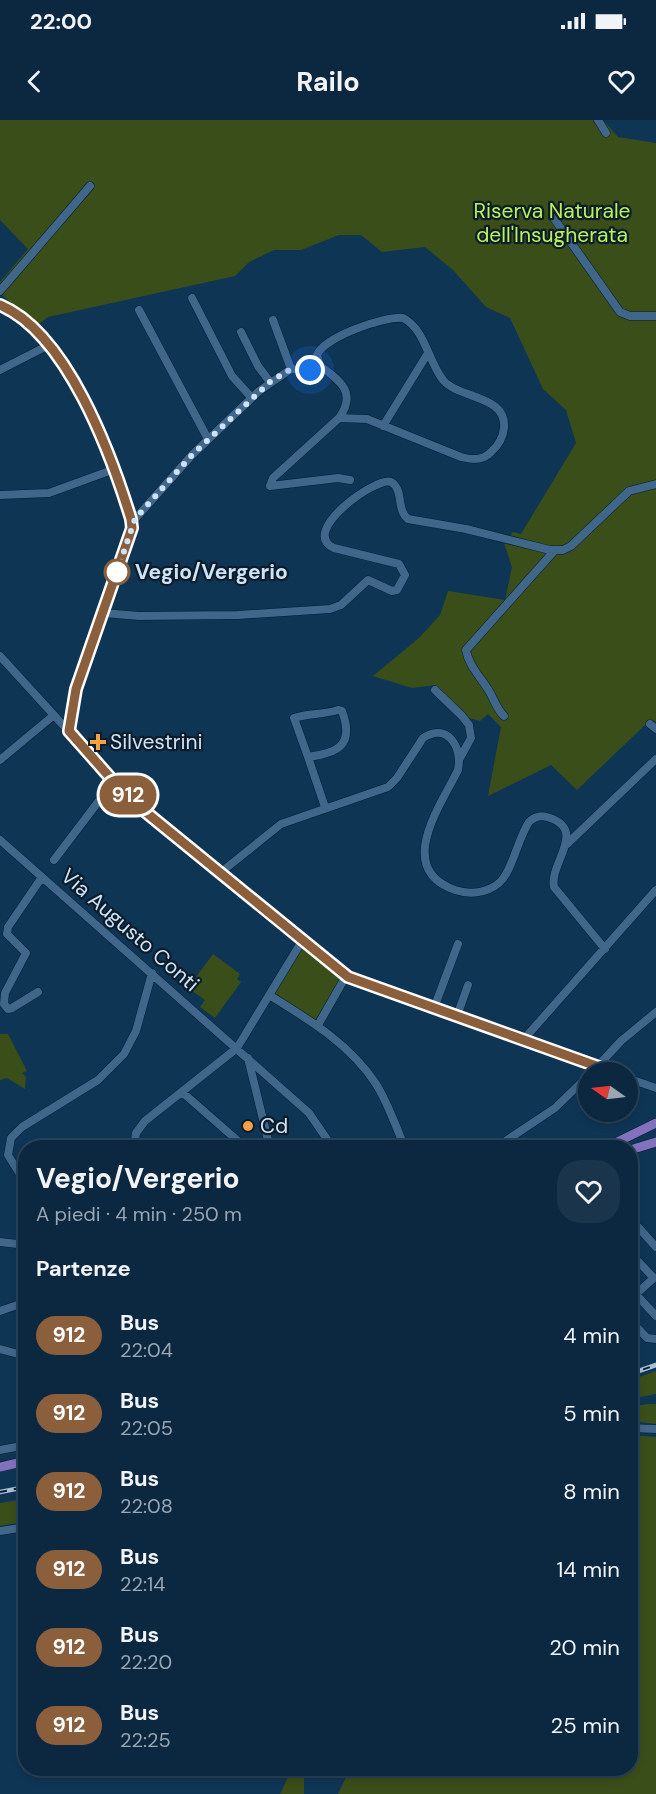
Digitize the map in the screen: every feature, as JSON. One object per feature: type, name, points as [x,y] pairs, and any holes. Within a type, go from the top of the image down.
[{"type":"main road","points":[[621,1140],[656,1123]]},
{"type":"main road","points":[[638,1148],[656,1142]]},
{"type":"main road","points":[[0,1467],[18,1463]]},
{"type":"street","points":[[598,120],[606,134]]},
{"type":"street","points":[[0,291],[90,186]]},
{"type":"street","points":[[553,217],[620,312],[635,317],[656,316]]},
{"type":"street","points":[[192,298],[232,376],[251,398]]},
{"type":"street","points":[[0,305],[13,312],[49,345],[80,390],[130,516],[132,528]]},
{"type":"street","points":[[139,310],[208,439]]},
{"type":"street","points":[[339,418],[361,418],[466,458],[484,458],[498,445],[504,427],[501,412],[487,401],[464,394],[449,385],[428,353],[416,327],[403,318],[395,317],[375,322],[324,344],[317,355],[320,366],[340,383],[348,396],[347,406],[339,418],[276,475],[270,485],[275,487],[338,478],[350,480]]},
{"type":"street","points":[[273,320],[291,369]]},
{"type":"street","points":[[241,332],[258,366],[270,382]]},
{"type":"street","points":[[0,370],[49,345]]},
{"type":"street","points":[[383,426],[428,353]]},
{"type":"street","points":[[69,731],[76,689],[132,528],[150,501],[208,439],[270,382],[291,369],[314,370],[320,366]]},
{"type":"street","points":[[0,495],[45,494],[112,470]]},
{"type":"street","points":[[104,613],[139,616],[238,615],[330,609],[346,601],[368,580],[394,591],[400,588],[405,580],[404,572],[399,564],[334,548],[325,540],[325,528],[331,519],[379,483],[388,482],[394,485],[401,510],[408,519],[555,550],[571,546],[629,491],[656,484]]},
{"type":"street","points":[[504,716],[494,706],[490,692],[475,674],[466,650],[555,550]]},
{"type":"street","points":[[0,656],[114,782],[302,942],[346,976],[524,1039],[578,1063]]},
{"type":"street","points":[[435,690],[468,725],[471,738],[460,758]]},
{"type":"street","points":[[308,757],[333,753],[341,746],[345,732],[341,710],[320,716],[306,714],[294,718],[325,807]]},
{"type":"street","points":[[0,760],[54,715]]},
{"type":"street","points":[[220,873],[273,828],[390,785],[421,741],[429,734],[441,734],[450,739],[459,750],[460,758],[458,770],[424,842],[428,865],[439,881],[450,889],[467,893],[485,891],[497,884],[505,874],[527,824],[537,817],[549,818],[559,823],[565,831],[567,844]]},
{"type":"street","points":[[605,949],[554,887],[554,874],[567,844],[656,759]]},
{"type":"street","points":[[54,860],[114,782]]},
{"type":"street","name":"Via Augusto Conti","points":[[0,840],[312,1115],[328,1140]]},
{"type":"street","points":[[38,992],[11,1009],[4,1004],[5,993],[26,953],[7,934],[8,927],[42,877]]},
{"type":"street","points":[[524,1039],[656,890]]},
{"type":"street","points":[[135,1140],[136,1133],[145,1121],[237,1048],[302,942]]},
{"type":"street","points":[[434,1008],[458,944]]},
{"type":"street","points":[[18,1167],[8,1153],[12,1136],[22,1126],[98,1080],[124,1054],[136,1031],[152,973]]},
{"type":"street","points":[[318,1025],[346,976]]},
{"type":"street","points":[[457,1016],[468,985]]},
{"type":"street","points":[[269,996],[318,1025],[373,1081],[401,1140]]},
{"type":"street","points":[[601,1062],[621,1041],[656,1012]]},
{"type":"street","points":[[248,1058],[268,1140]]},
{"type":"street","points":[[638,1082],[656,1088]]},
{"type":"street","points":[[507,1140],[555,1108],[578,1086]]},
{"type":"street","points":[[182,1092],[237,1140]]},
{"type":"street","points":[[638,1227],[656,1247]]},
{"type":"street","points":[[0,1242],[18,1244]]},
{"type":"street","points":[[638,1261],[655,1279],[638,1288]]},
{"type":"street","points":[[638,1296],[656,1316]]},
{"type":"street","points":[[0,1311],[18,1305]]},
{"type":"street","points":[[638,1328],[647,1338],[656,1339]]},
{"type":"street","points":[[0,1349],[18,1354]]},
{"type":"street","points":[[638,1428],[656,1429]]},
{"type":"street","points":[[0,1450],[18,1447]]},
{"type":"street","points":[[0,1531],[18,1528]]},
{"type":"green space","name":"Riserva Naturale dell'Insugherata","points":[[0,120],[603,120],[618,137],[656,143],[656,722],[652,720],[644,726],[577,790],[551,765],[488,796],[501,727],[488,714],[480,721],[469,718],[435,685],[412,688],[373,676],[419,638],[440,615],[448,591],[505,600],[512,567],[504,543],[513,532],[521,534],[576,443],[566,410],[543,389],[510,318],[486,307],[453,270],[425,247],[382,252],[361,235],[339,235],[301,250],[274,250],[249,262],[235,276],[48,317],[36,326],[0,293],[0,282],[28,249],[0,220]]},
{"type":"green space","points":[[302,946],[341,978],[315,1021],[273,995]]},
{"type":"green space","points":[[213,954],[240,974],[237,979],[241,982],[215,1018],[200,1007],[205,1000],[188,988]]},
{"type":"green space","points":[[0,1034],[8,1034],[27,1071],[22,1073],[26,1077],[25,1089],[7,1078],[0,1080]]},
{"type":"green space","points":[[656,1371],[656,1394],[638,1397],[638,1377]]},
{"type":"green space","points":[[656,1404],[656,1424],[638,1422],[638,1406]]},
{"type":"green space","points":[[638,1436],[656,1437],[656,1794],[338,1794],[347,1776],[638,1776]]},
{"type":"green space","points":[[18,1500],[18,1523],[0,1526],[0,1503]]},
{"type":"green space","points":[[289,1776],[304,1776],[304,1794],[280,1794]]},
{"type":"railway","points":[[638,1371],[656,1365]]},
{"type":"railway","points":[[0,1492],[18,1489]]},
{"type":"bus line","name":"912","points":[[0,305],[18,316],[49,345],[76,382],[131,519],[132,528],[76,689],[69,731],[114,782],[142,809],[346,976],[586,1062]]},
{"type":"place","name":"Vegio/Vergerio","points":[[117,572]]},
{"type":"place","name":"Silvestrini","points":[[98,742]]},
{"type":"place","name":"Cd","points":[[248,1126]]},
{"type":"route","points":[[117,572],[135,519],[192,455],[270,382],[291,369],[310,370]]}]
